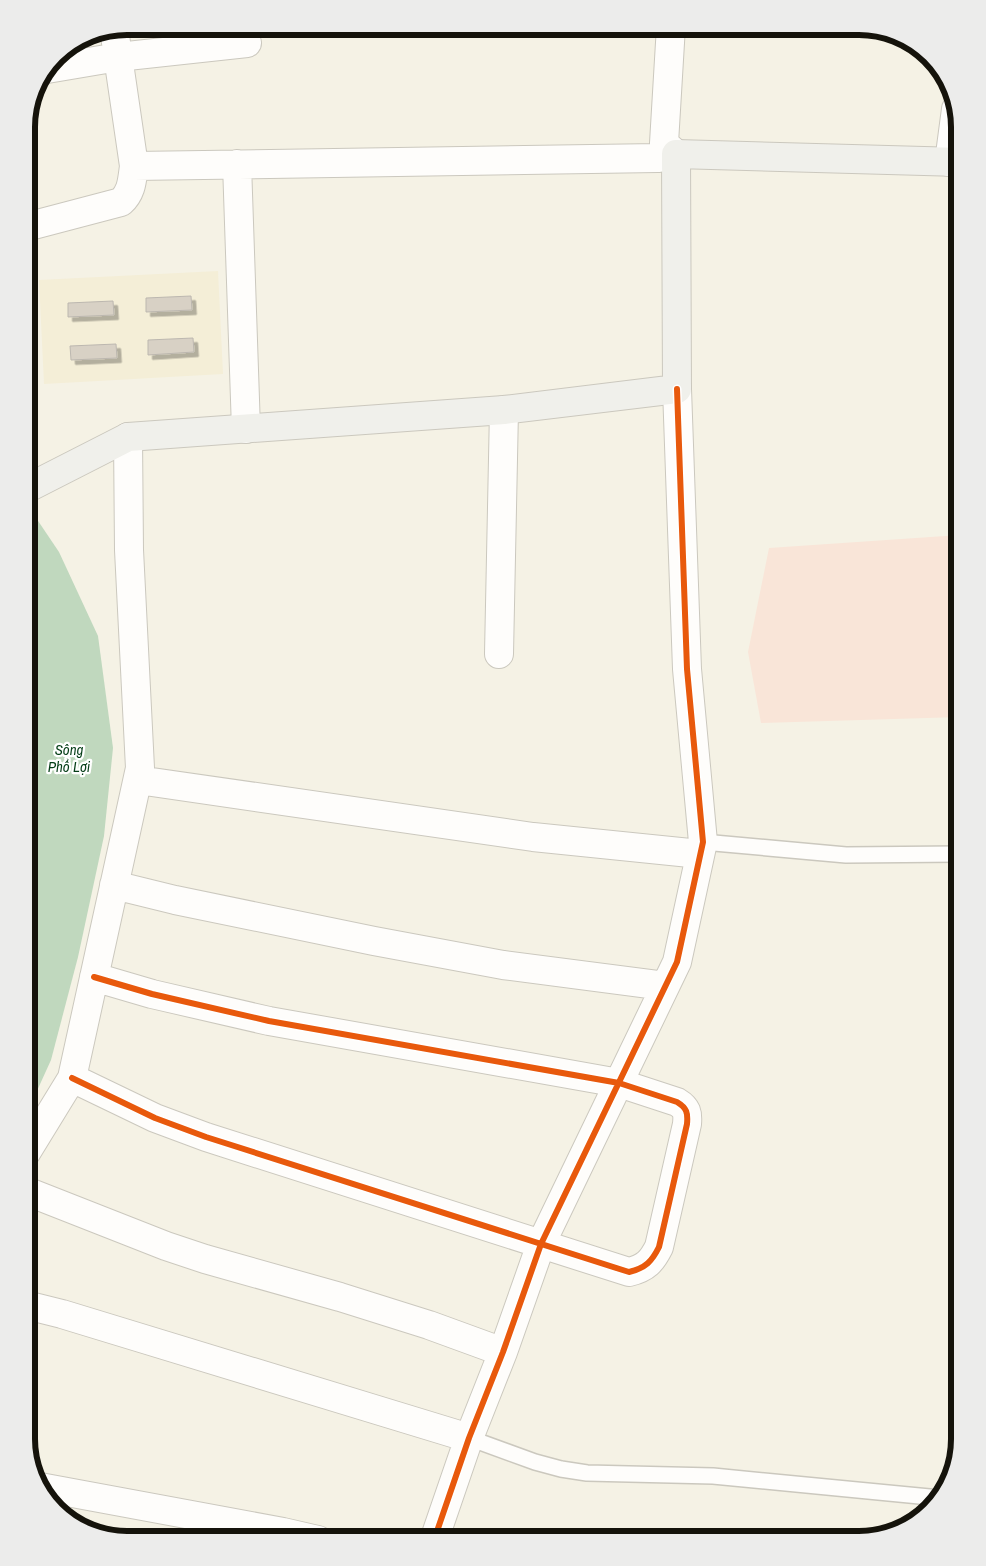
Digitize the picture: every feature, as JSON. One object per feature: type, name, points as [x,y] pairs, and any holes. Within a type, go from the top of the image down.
[{"type":"main road","points":[[35,484],[128,437],[504,410],[677,389],[676,154],[951,162]]},
{"type":"street","points":[[670,35],[664,143],[676,154]]},
{"type":"street","points":[[35,225],[120,202],[126,198],[132,187],[134,166],[115,36]]},
{"type":"street","points":[[57,67],[118,57],[247,43]]},
{"type":"street","points":[[134,166],[658,158],[676,154]]},
{"type":"street","points":[[237,164],[246,429]]},
{"type":"street","points":[[437,1531],[469,1438],[503,1352],[541,1244],[677,962],[701,848],[687,669],[677,389]]},
{"type":"street","points":[[499,654],[504,410]]},
{"type":"street","points":[[35,1138],[72,1078],[140,768],[129,550],[128,437]]},
{"type":"street","points":[[138,780],[533,837],[701,848]]},
{"type":"street","points":[[114,885],[213,908],[503,965],[665,986]]},
{"type":"street","points":[[72,1078],[154,1118],[206,1137],[629,1272],[639,1270],[652,1261],[659,1247],[688,1114],[684,1106],[678,1102],[619,1083],[269,1021],[152,994],[94,977]]},
{"type":"street","points":[[35,1195],[166,1246],[428,1324],[503,1352]]},
{"type":"street","points":[[35,1307],[469,1438]]},
{"type":"street","points":[[49,1489],[278,1531]]},
{"type":"lane","points":[[701,848],[846,854],[951,854]]},
{"type":"lane","points":[[469,1438],[535,1462],[588,1473],[713,1476],[930,1497]]},
{"type":"shaded area","points":[[218,271],[223,374],[44,384],[39,280]],"holes":[[[191,296],[192,310],[146,312],[146,298]],[[113,301],[114,315],[68,317],[68,303]],[[193,338],[194,352],[148,354],[148,340]],[[116,344],[117,358],[71,360],[70,346]]]},
{"type":"shaded area","points":[[951,536],[951,717],[761,723],[748,652],[769,548]]},
{"type":"water","name":"Sông Phổ Lợi","points":[[35,516],[59,552],[98,636],[113,748],[104,836],[78,957],[51,1060],[35,1095]]},
{"type":"building","points":[[191,296],[192,310],[146,312],[146,298]]},
{"type":"building","points":[[113,301],[114,315],[68,317],[68,303]]},
{"type":"building","points":[[193,338],[194,352],[148,355],[148,340]]},
{"type":"building","points":[[116,344],[117,358],[71,360],[70,346]]},
{"type":"cycle path","points":[[437,1531],[469,1438],[503,1352],[541,1244],[677,962],[703,842],[687,669],[677,389]]},
{"type":"cycle path","points":[[72,1078],[155,1118],[206,1137],[629,1272],[648,1263],[659,1247],[687,1124],[686,1111],[677,1102],[619,1083],[269,1021],[152,994],[94,977]]}]
